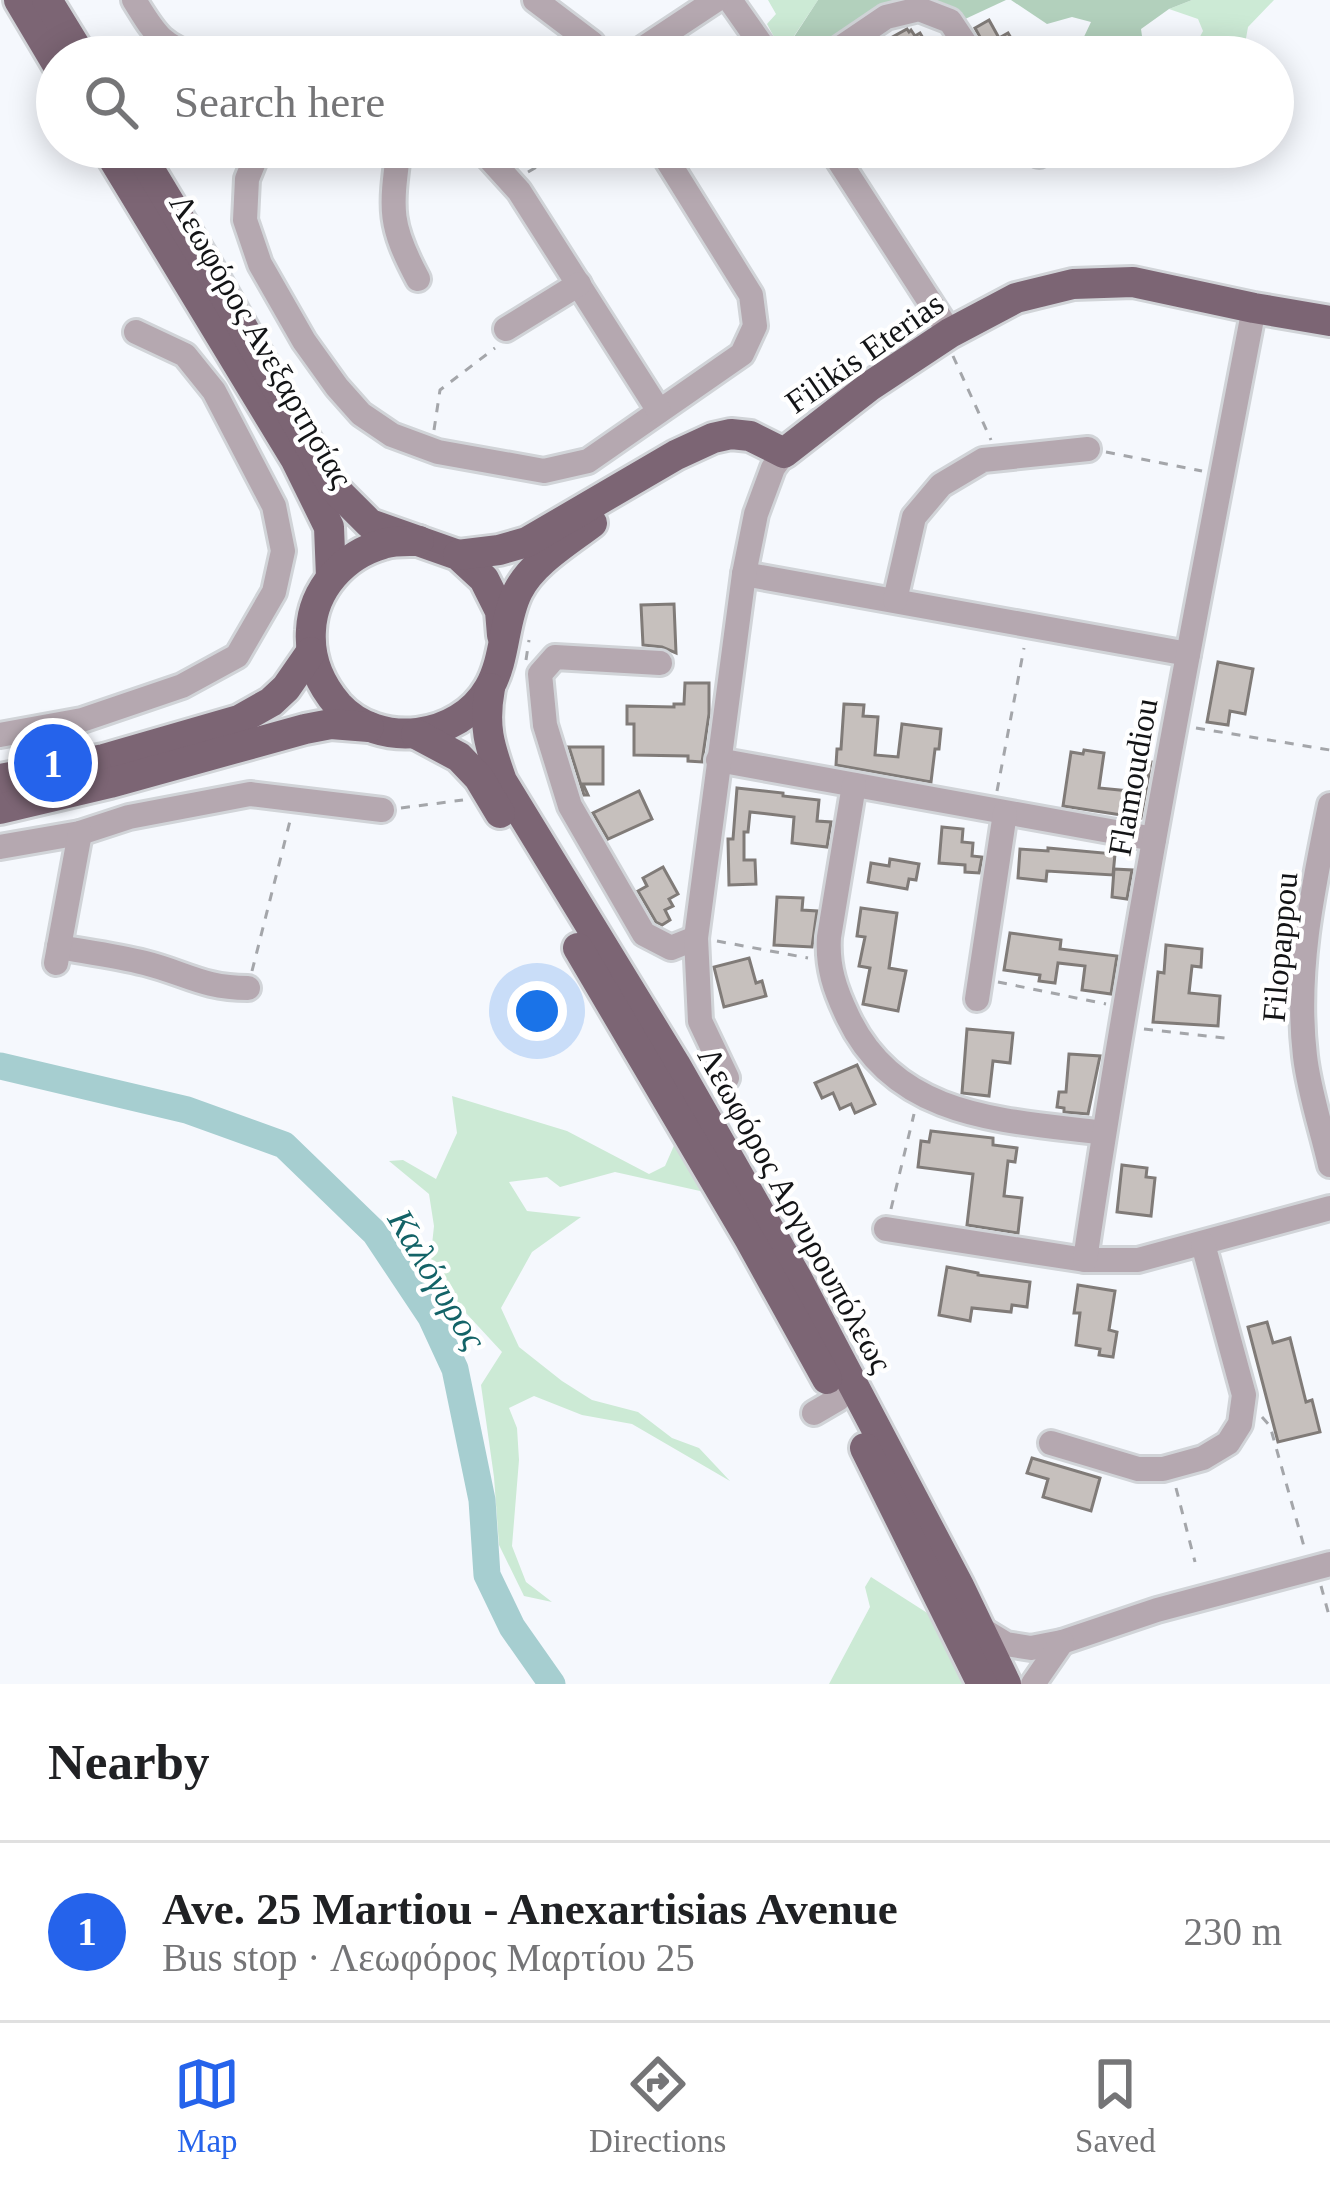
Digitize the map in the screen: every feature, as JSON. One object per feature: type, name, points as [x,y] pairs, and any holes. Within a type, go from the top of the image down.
[{"type":"main road","points":[[19,0],[40,36]]},
{"type":"main road","points":[[47,0],[69,36]]},
{"type":"main road","name":"Λεωφόρος Ανεξαρτησίας","points":[[119,168],[296,460],[328,527],[331,577]]},
{"type":"main road","name":"Λεωφόρος Ανεξαρτησίας","points":[[149,168],[333,487],[370,524],[419,541]]},
{"type":"main road","name":"Filikis Eterias","points":[[784,453],[870,386],[948,334],[1016,298],[1073,284],[1133,282],[1330,321]]},
{"type":"main road","points":[[458,555],[527,542],[713,438],[750,436],[784,453]]},
{"type":"main road","points":[[489,789],[485,713],[515,594],[526,577],[676,455]]},
{"type":"main road","points":[[369,727],[341,709],[322,683],[311,652],[310,626],[317,600],[331,577],[356,555],[386,542],[419,541],[458,555],[484,579],[500,611],[503,647]]},
{"type":"main road","points":[[0,779],[104,759],[239,720],[272,702],[311,652]]},
{"type":"main road","points":[[0,809],[332,724],[392,734],[445,727],[490,688]]},
{"type":"main road","points":[[416,734],[459,757],[489,789]]},
{"type":"main road","name":"Λεωφόρος Αργυρουπόλεως","points":[[489,789],[750,1240],[826,1406],[982,1684]]},
{"type":"main road","name":"Λεωφόρος Αργυρουπόλεως","points":[[489,789],[675,1064],[798,1280],[1006,1684]]},
{"type":"street","points":[[134,0],[156,36]]},
{"type":"street","points":[[535,0],[583,36]]},
{"type":"street","points":[[662,36],[716,0]]},
{"type":"street","points":[[730,0],[755,36]]},
{"type":"street","points":[[858,36],[886,17],[919,9],[950,21],[960,36]]},
{"type":"street","points":[[252,168],[245,220],[260,265],[304,341],[361,414],[392,435],[431,450],[544,471],[588,461],[742,354],[755,326],[751,295],[671,168]]},
{"type":"street","points":[[397,168],[392,208],[399,244],[418,279]]},
{"type":"street","points":[[498,168],[659,411]]},
{"type":"street","points":[[843,168],[948,334]]},
{"type":"street","points":[[506,329],[579,284]]},
{"type":"street","name":"Flamoudiou","points":[[1085,1260],[1154,839],[1254,308]]},
{"type":"street","points":[[0,735],[82,720],[182,686],[237,656],[274,592],[284,550],[274,506],[214,391],[185,356],[136,332]]},
{"type":"street","points":[[896,600],[914,517],[941,485],[983,460],[1088,448]]},
{"type":"street","name":"Filikis Eterias","points":[[727,1078],[700,1022],[695,938],[744,574],[756,514],[773,468],[784,453]]},
{"type":"street","points":[[744,574],[1188,654]]},
{"type":"street","points":[[660,663],[555,657],[540,674],[544,725],[570,806],[644,934],[671,948],[695,938]]},
{"type":"street","points":[[718,760],[1154,839]]},
{"type":"street","points":[[854,785],[828,961],[858,1040],[883,1070],[919,1093],[970,1115],[1104,1133]]},
{"type":"street","points":[[0,847],[250,794],[382,810]]},
{"type":"street","name":"Filopappou","points":[[1330,805],[1323,875],[1305,944],[1301,993],[1305,1059],[1330,1166]]},
{"type":"street","points":[[979,989],[999,812]]},
{"type":"street","points":[[80,833],[57,955],[149,964],[201,983],[248,988]]},
{"type":"street","points":[[886,1229],[1085,1260],[1138,1260],[1330,1208]]},
{"type":"street","points":[[1051,1443],[1138,1469],[1171,1467],[1202,1458],[1228,1443],[1240,1424],[1244,1395],[1203,1244]]},
{"type":"street","points":[[979,1627],[1006,1644],[1031,1648],[1320,1566]]},
{"type":"street","points":[[1033,1684],[1062,1642]]},
{"type":"path","points":[[511,182],[535,168]]},
{"type":"path","points":[[431,450],[440,390],[495,348],[506,329]]},
{"type":"path","points":[[948,334],[999,458]]},
{"type":"path","points":[[1088,448],[1222,475]]},
{"type":"path","points":[[999,812],[1028,624]]},
{"type":"path","points":[[1175,725],[1330,750]]},
{"type":"path","points":[[382,810],[458,802],[489,789]]},
{"type":"path","points":[[248,988],[296,798]]},
{"type":"path","points":[[695,938],[828,961]]},
{"type":"path","points":[[979,989],[1225,1038]]},
{"type":"path","points":[[886,1229],[919,1093]]},
{"type":"path","points":[[1244,1395],[1270,1426],[1320,1566],[1330,1619]]},
{"type":"path","points":[[1171,1467],[1195,1562]]},
{"type":"green space","points":[[768,0],[818,0],[794,36],[774,36],[767,24],[776,14]]},
{"type":"green space","points":[[818,0],[901,0],[847,36],[795,36]]},
{"type":"green space","points":[[914,0],[1006,0],[963,20]]},
{"type":"green space","points":[[1011,0],[1192,0],[1141,29],[1142,36],[1084,36],[1091,22],[1072,17],[1047,24]]},
{"type":"green space","points":[[1192,0],[1274,0],[1248,27],[1246,36],[1200,36],[1198,19],[1169,9]]},
{"type":"green space","points":[[452,1096],[567,1131],[649,1174],[665,1166],[676,1141],[709,1193],[615,1172],[560,1187],[547,1177],[509,1182],[527,1211],[581,1217],[532,1252],[501,1308],[519,1347],[592,1400],[638,1412],[672,1438],[699,1448],[730,1481],[632,1424],[582,1415],[534,1396],[509,1408],[517,1428],[519,1460],[512,1546],[526,1582],[552,1602],[524,1596],[499,1545],[481,1385],[502,1352],[429,1273],[434,1226],[429,1194],[389,1161],[403,1160],[436,1179],[457,1133]]},
{"type":"green space","points":[[871,1577],[932,1616],[972,1684],[829,1684],[870,1607],[865,1587]]},
{"type":"building","points":[[989,20],[998,36],[979,36],[975,28]]},
{"type":"building","points":[[674,604],[676,653],[643,645],[641,605]]},
{"type":"building","points":[[1218,662],[1253,669],[1245,714],[1230,711],[1228,725],[1207,722]]},
{"type":"building","points":[[685,683],[709,683],[702,762],[688,761],[688,756],[634,755],[634,724],[627,724],[627,706],[684,704]]},
{"type":"building","points":[[844,704],[864,705],[863,716],[878,717],[875,755],[898,757],[902,724],[941,729],[931,782],[836,765]]},
{"type":"building","points":[[569,747],[603,747],[603,784],[583,784],[588,795],[584,795]]},
{"type":"building","points":[[1084,750],[1104,753],[1099,788],[1130,791],[1133,761],[1151,762],[1141,818],[1063,806],[1071,752],[1083,754]]},
{"type":"building","points":[[737,788],[819,800],[817,821],[831,822],[827,847],[792,843],[794,817],[750,812],[744,860],[755,860],[756,884],[729,885],[728,839],[733,839]]},
{"type":"building","points":[[639,791],[652,819],[608,839],[593,813]]},
{"type":"building","points":[[942,827],[963,829],[962,842],[973,843],[972,856],[982,857],[979,873],[965,872],[965,865],[939,863]]},
{"type":"building","points":[[1020,849],[1115,854],[1113,875],[1047,871],[1046,881],[1018,878]]},
{"type":"building","points":[[890,859],[919,864],[916,880],[909,879],[907,889],[868,882],[871,863],[889,866]]},
{"type":"building","points":[[663,867],[678,894],[669,899],[673,906],[665,910],[670,920],[662,925],[638,891],[647,886],[643,878]]},
{"type":"building","points":[[1114,869],[1132,870],[1127,899],[1112,897]]},
{"type":"building","points":[[777,897],[803,898],[802,910],[817,911],[812,947],[774,945]]},
{"type":"building","points":[[861,908],[897,913],[889,968],[906,971],[898,1011],[863,1004],[870,968],[859,966],[865,937],[857,936]]},
{"type":"building","points":[[1010,933],[1061,940],[1060,949],[1117,956],[1111,994],[1082,990],[1085,966],[1058,963],[1055,983],[1039,981],[1040,975],[1004,970]]},
{"type":"building","points":[[1166,945],[1202,949],[1201,967],[1192,966],[1189,993],[1220,996],[1218,1026],[1153,1022]]},
{"type":"building","points":[[749,958],[756,983],[762,981],[766,996],[724,1007],[714,967]]},
{"type":"building","points":[[967,1029],[1013,1033],[1010,1063],[993,1061],[989,1096],[962,1093]]},
{"type":"building","points":[[1069,1054],[1100,1056],[1088,1114],[1057,1107],[1059,1092],[1066,1092]]},
{"type":"building","points":[[857,1065],[875,1104],[855,1113],[851,1104],[840,1109],[833,1093],[822,1098],[815,1083]]},
{"type":"building","points":[[931,1131],[993,1138],[993,1145],[1017,1148],[1015,1162],[1008,1161],[1004,1196],[1022,1198],[1018,1233],[967,1225],[973,1174],[918,1167],[921,1141],[929,1142]]},
{"type":"building","points":[[1122,1165],[1147,1168],[1146,1177],[1155,1178],[1151,1216],[1117,1212]]},
{"type":"building","points":[[947,1267],[1030,1282],[1027,1307],[1012,1305],[1011,1312],[972,1308],[970,1321],[939,1315]]},
{"type":"building","points":[[1078,1285],[1115,1291],[1109,1330],[1117,1332],[1113,1357],[1076,1345]]},
{"type":"building","points":[[1267,1322],[1273,1343],[1290,1338],[1306,1402],[1312,1400],[1320,1432],[1278,1442],[1248,1327]]},
{"type":"building","points":[[1032,1458],[1100,1478],[1091,1511],[1043,1497],[1048,1479],[1027,1473]]},
{"type":"waterway","name":"Καλόγυρος","points":[[0,1066],[187,1110],[284,1145],[375,1233],[431,1317],[455,1369],[482,1500],[487,1575],[512,1627],[552,1684]]},
{"type":"place","name":"Ave. 25 Martiou - Anexartisias Avenue","points":[[53,763]]}]
